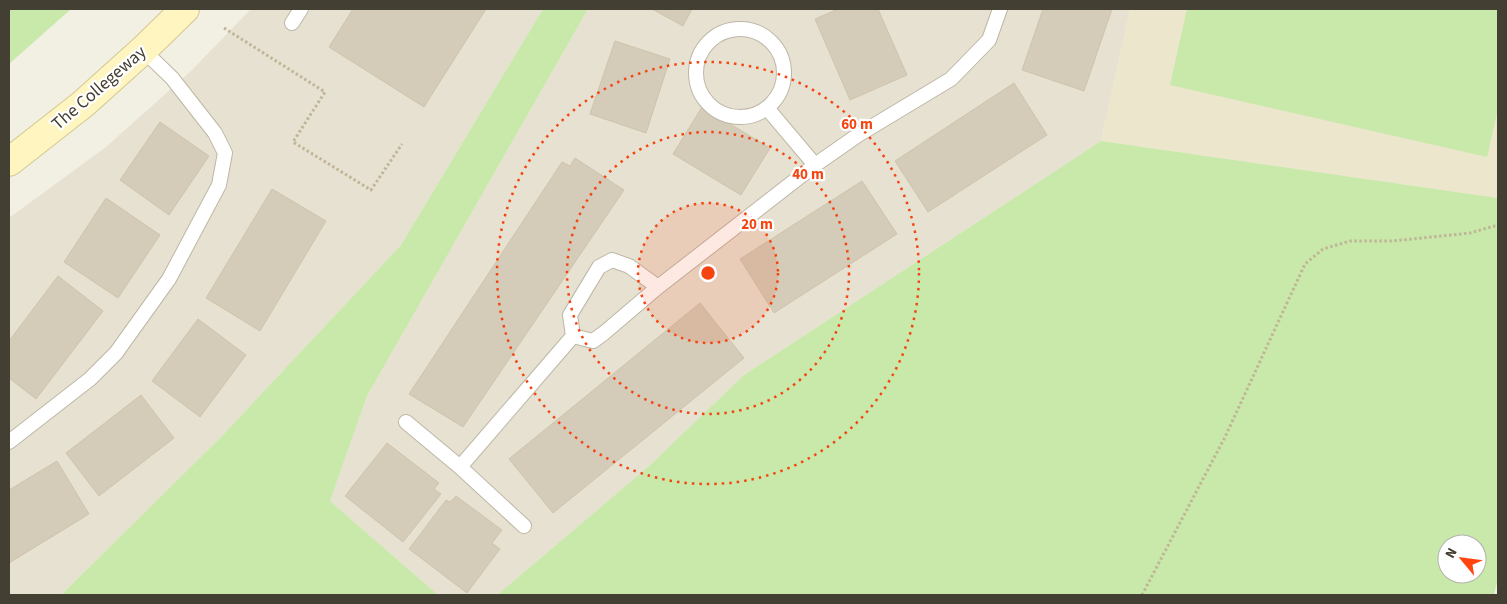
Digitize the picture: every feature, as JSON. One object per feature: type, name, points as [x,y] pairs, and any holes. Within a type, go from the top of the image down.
[{"type":"street","name":"The Collegeway","points":[[9,162],[82,104],[143,50],[185,9]]},
{"type":"lane","points":[[292,23],[301,9]]},
{"type":"lane","points":[[573,336],[593,341],[814,165],[950,79],[989,40],[1000,9]]},
{"type":"lane","points":[[734,28],[757,31],[775,45],[784,67],[781,90],[767,108],[746,117],[723,114],[705,100],[696,79],[699,56],[713,37],[734,28]]},
{"type":"lane","points":[[9,442],[90,379],[116,353],[169,279],[219,185],[224,153],[215,133],[172,78],[143,50]]},
{"type":"lane","points":[[767,108],[814,165]]},
{"type":"lane","points":[[460,467],[573,336],[570,315],[599,267],[612,260],[630,266],[658,288]]},
{"type":"lane","points":[[406,422],[460,467],[524,526]]},
{"type":"path","points":[[224,28],[325,92],[293,142],[371,190],[402,144]]},
{"type":"path","points":[[1142,595],[1225,437],[1305,264],[1323,249],[1350,241],[1393,241],[1470,232],[1498,225]]},
{"type":"shaded area","points":[[251,9],[543,9],[401,245],[221,437],[61,595],[9,595],[9,218],[106,147],[191,71]]},
{"type":"shaded area","points":[[588,9],[1130,9],[1101,141],[744,375],[648,467],[497,595],[438,595],[330,501],[367,396]]},
{"type":"shaded area","points":[[1130,9],[1498,9],[1498,198],[1101,141]]},
{"type":"green space","points":[[9,9],[71,9],[9,64]]},
{"type":"green space","points":[[543,9],[588,9],[367,396],[330,501],[438,595],[61,595],[221,437],[401,245]]},
{"type":"green space","points":[[1187,9],[1498,9],[1498,109],[1487,157],[1170,85]]},
{"type":"green space","points":[[1101,141],[1498,198],[1498,578],[1494,595],[497,595],[648,467],[744,375]]},
{"type":"building","points":[[353,9],[486,9],[424,107],[329,47]]},
{"type":"building","points":[[652,9],[692,9],[683,26]]},
{"type":"building","points":[[838,9],[878,9],[907,75],[850,100],[815,19]]},
{"type":"building","points":[[1043,9],[1112,9],[1084,91],[1022,70]]},
{"type":"building","points":[[615,41],[670,59],[646,133],[590,114]]},
{"type":"building","points":[[1014,83],[1047,135],[928,212],[895,161]]},
{"type":"building","points":[[702,107],[770,148],[741,195],[673,154]]},
{"type":"building","points":[[160,122],[209,156],[169,215],[120,180]]},
{"type":"building","points":[[575,158],[624,190],[463,427],[409,394],[562,162],[570,166]]},
{"type":"building","points":[[862,181],[897,234],[774,313],[740,259]]},
{"type":"building","points":[[272,189],[326,221],[260,331],[206,298]]},
{"type":"building","points":[[106,198],[160,235],[118,298],[64,262]]},
{"type":"building","points":[[58,276],[103,311],[36,399],[9,378],[9,341]]},
{"type":"building","points":[[700,303],[744,358],[553,513],[509,459]]},
{"type":"building","points":[[198,319],[246,355],[200,417],[152,381]]},
{"type":"building","points":[[141,395],[174,438],[99,496],[66,453]]},
{"type":"building","points":[[387,443],[439,483],[434,489],[441,494],[403,542],[345,496]]},
{"type":"building","points":[[57,461],[89,514],[9,563],[9,490]]},
{"type":"building","points":[[456,496],[502,530],[492,543],[500,549],[467,593],[409,549],[446,500],[450,502]]}]
